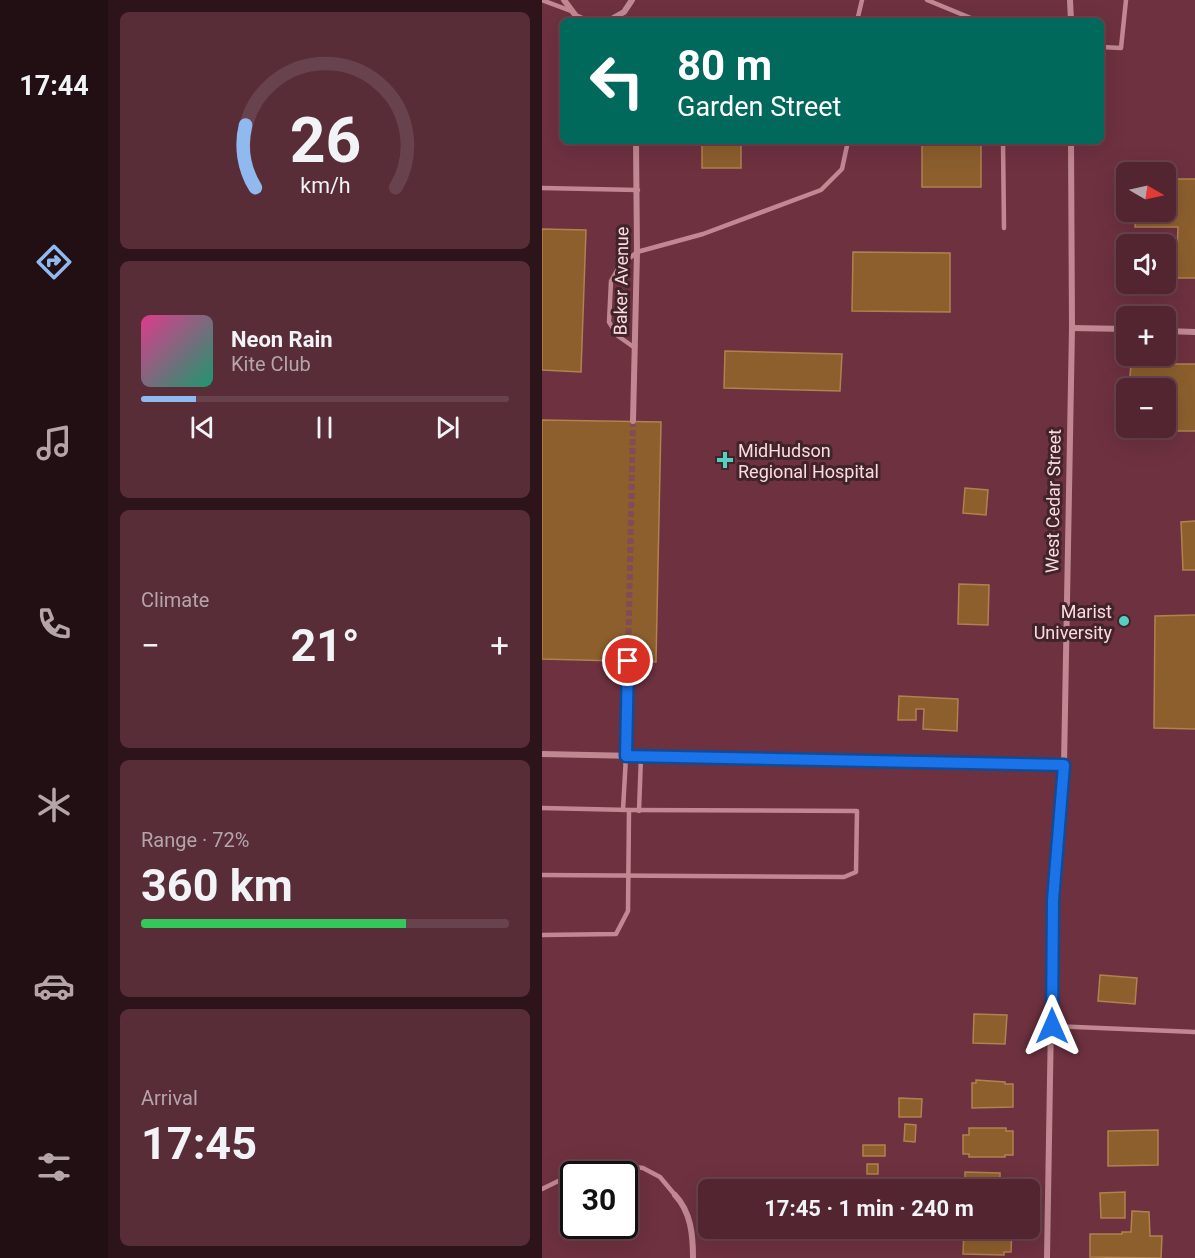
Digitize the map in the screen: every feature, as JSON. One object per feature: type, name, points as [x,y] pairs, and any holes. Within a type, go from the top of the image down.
[{"type":"street","points":[[564,0],[571,11],[582,18]]},
{"type":"street","points":[[621,18],[632,0]]},
{"type":"street","points":[[1070,0],[1071,18]]},
{"type":"street","name":"Baker Avenue","points":[[633,421],[638,190],[636,144]]},
{"type":"street","name":"West Cedar Street","points":[[1047,1258],[1053,900],[1064,765],[1072,328],[1071,144]]},
{"type":"street","points":[[1072,328],[1116,329]]},
{"type":"street","points":[[1176,331],[1196,332]]},
{"type":"street","points":[[626,756],[628,661]]},
{"type":"street","points":[[542,754],[1064,765]]},
{"type":"street","points":[[675,1195],[690,1221],[693,1258]]},
{"type":"lane","points":[[542,0],[571,11]]},
{"type":"lane","points":[[858,18],[862,0]]},
{"type":"lane","points":[[927,0],[971,18]]},
{"type":"lane","points":[[1104,47],[1121,48],[1126,0]]},
{"type":"lane","points":[[635,348],[612,329],[609,322],[612,277],[619,267],[637,252],[703,234],[821,190],[842,169],[847,144]]},
{"type":"lane","points":[[1003,144],[1004,228]]},
{"type":"lane","points":[[542,188],[638,190]]},
{"type":"lane","points":[[542,935],[616,934],[628,911],[626,756]]},
{"type":"lane","points":[[639,811],[641,756]]},
{"type":"lane","points":[[542,808],[639,811],[857,811],[856,872],[844,877],[542,874]]},
{"type":"lane","points":[[1052,1026],[1196,1032]]},
{"type":"lane","points":[[542,1189],[583,1169],[619,1165],[643,1168],[660,1177],[675,1195]]},
{"type":"building","points":[[702,144],[741,144],[741,168],[702,168]]},
{"type":"building","points":[[922,144],[981,144],[981,187],[922,187]]},
{"type":"building","points":[[1176,179],[1196,179],[1196,278],[1176,278],[1178,227],[1135,227],[1135,222],[1176,222]]},
{"type":"building","points":[[542,229],[586,230],[581,372],[542,370]]},
{"type":"building","points":[[853,252],[950,253],[950,312],[852,311]]},
{"type":"building","points":[[725,351],[842,354],[840,391],[724,388]]},
{"type":"building","points":[[1196,364],[1196,431],[1176,431],[1176,378],[1130,378],[1131,366]]},
{"type":"building","points":[[542,420],[661,422],[656,662],[542,659]]},
{"type":"building","points":[[965,488],[988,490],[986,515],[963,513]]},
{"type":"building","points":[[1196,521],[1196,570],[1183,570],[1181,522]]},
{"type":"building","points":[[959,584],[989,585],[988,625],[958,624]]},
{"type":"building","points":[[1196,615],[1196,729],[1154,728],[1155,616]]},
{"type":"building","points":[[899,696],[958,699],[957,731],[923,729],[924,709],[916,709],[916,720],[898,720]]},
{"type":"building","points":[[1100,975],[1137,978],[1135,1004],[1098,1001]]},
{"type":"building","points":[[974,1014],[1007,1015],[1005,1044],[973,1043]]},
{"type":"building","points":[[976,1080],[1013,1084],[1013,1107],[972,1108],[972,1083],[976,1083]]},
{"type":"building","points":[[899,1098],[922,1099],[921,1117],[899,1117]]},
{"type":"building","points":[[905,1124],[916,1125],[915,1142],[904,1141]]},
{"type":"building","points":[[969,1128],[1006,1128],[1006,1131],[1013,1131],[1013,1155],[969,1157],[969,1154],[963,1154],[963,1135],[969,1135]]},
{"type":"building","points":[[1158,1130],[1158,1165],[1108,1166],[1108,1131]]},
{"type":"building","points":[[863,1145],[885,1145],[885,1156],[863,1156]]},
{"type":"building","points":[[867,1164],[878,1164],[878,1174],[867,1174]]},
{"type":"building","points":[[965,1172],[1000,1173],[1000,1178],[1005,1178],[1005,1179],[965,1179]]},
{"type":"building","points":[[1125,1192],[1125,1218],[1101,1218],[1100,1193]]},
{"type":"building","points":[[1132,1211],[1149,1212],[1150,1236],[1162,1236],[1161,1258],[1090,1257],[1090,1234],[1131,1232]]},
{"type":"building","points":[[964,1239],[1012,1239],[1011,1252],[1004,1252],[1004,1255],[963,1254]]},
{"type":"tunnel","points":[[628,661],[633,421]]},
{"type":"place","name":"MidHudson Regional Hospital","points":[[725,460]]},
{"type":"place","name":"Marist University","points":[[1124,621]]},
{"type":"route","points":[[628,661],[626,756],[1064,765],[1053,900],[1052,1026]]}]
